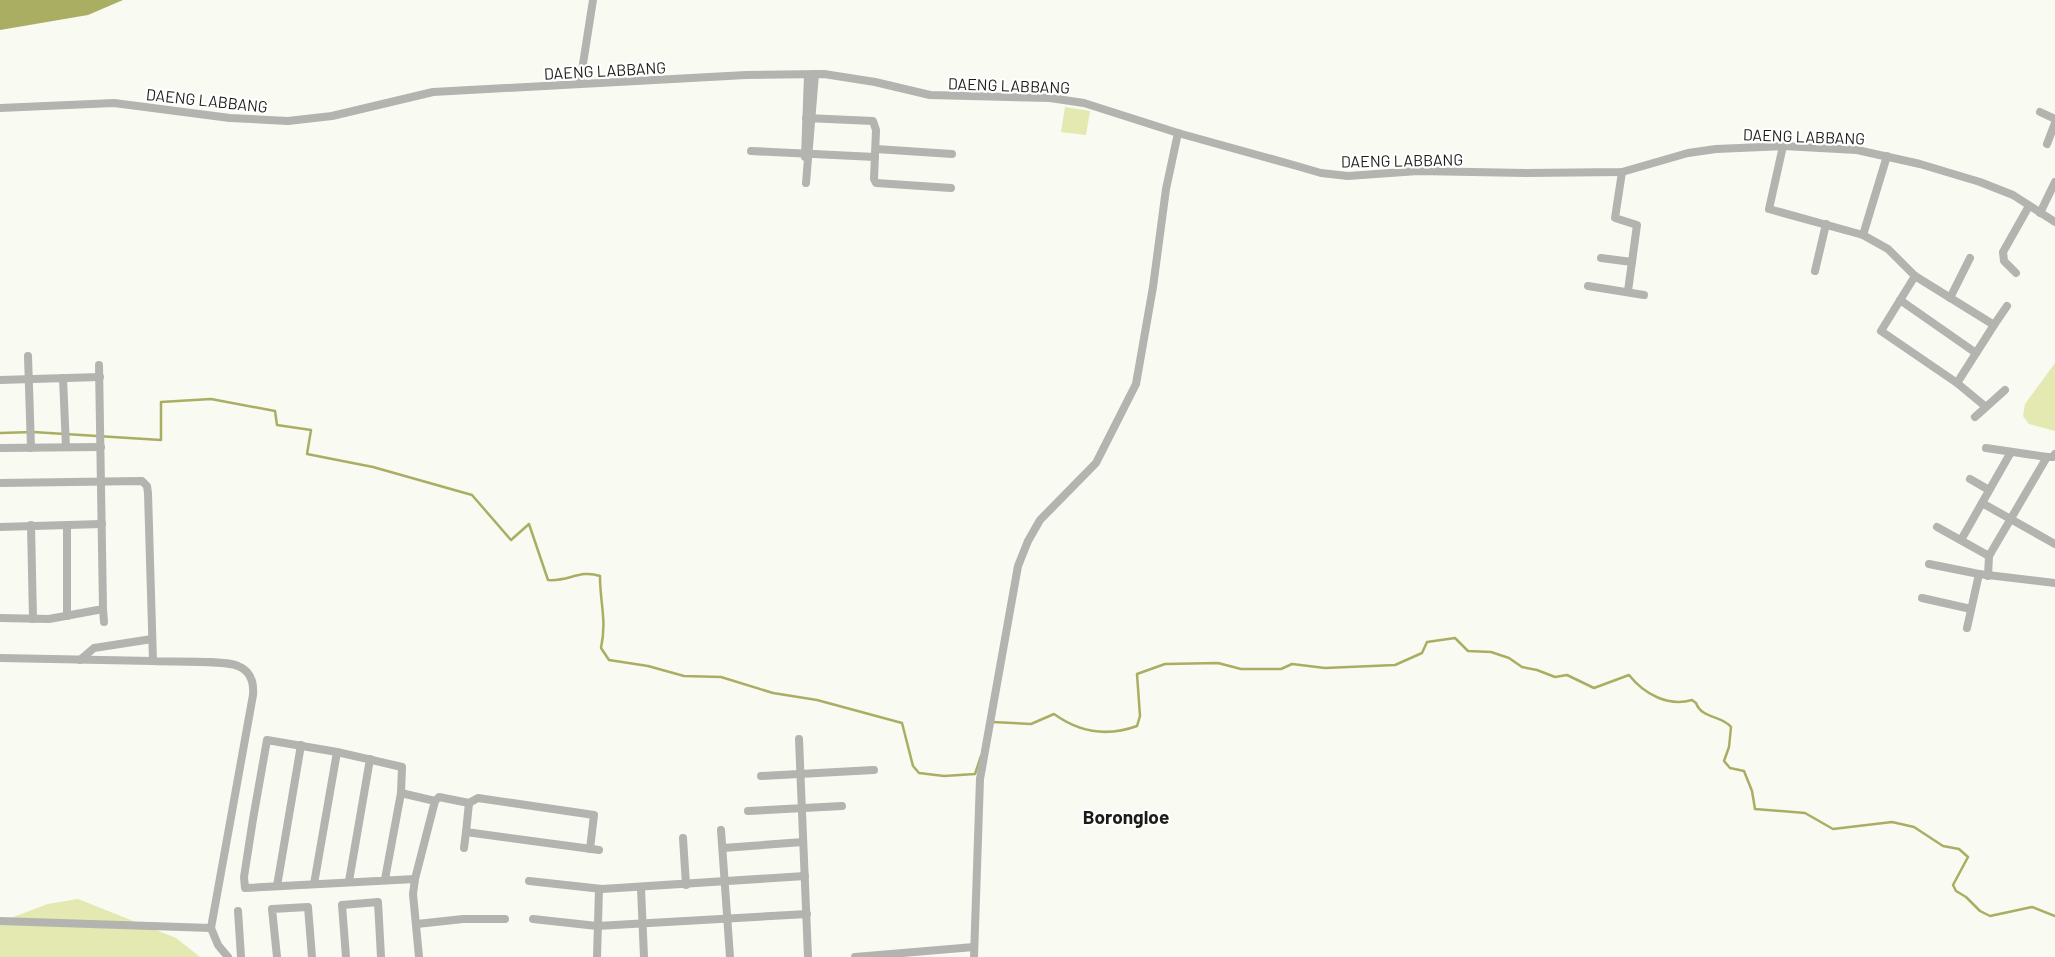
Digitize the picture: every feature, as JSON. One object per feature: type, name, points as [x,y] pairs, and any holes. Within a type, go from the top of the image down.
[{"type":"street","points":[[580,83],[593,0]]},
{"type":"street","points":[[806,184],[811,74]]},
{"type":"street","name":"DAENG LABBANG","points":[[0,108],[114,103],[230,118],[283,121],[332,116],[434,92],[580,83],[811,74],[875,82],[930,96],[1066,100],[1121,114],[1178,133],[1321,173],[1348,176],[1418,171],[1622,172],[1688,153],[1735,147],[1783,146],[1846,149],[1887,156],[1980,182],[2012,196],[2055,222]]},
{"type":"street","points":[[2040,112],[2055,121],[2047,144]]},
{"type":"street","points":[[809,118],[873,121],[876,130],[874,179],[876,183],[951,188]]},
{"type":"street","points":[[974,957],[980,779],[1018,566],[1028,541],[1040,520],[1096,463],[1136,384],[1153,287],[1166,189],[1178,133]]},
{"type":"street","points":[[1783,146],[1769,209],[1863,236],[1888,249],[1916,276],[1994,325]]},
{"type":"street","points":[[751,151],[807,156],[875,153],[952,154]]},
{"type":"street","points":[[1863,236],[1887,156]]},
{"type":"street","points":[[1622,172],[1615,218],[1636,224],[1628,291]]},
{"type":"street","points":[[2040,213],[2055,182]]},
{"type":"street","points":[[2016,273],[2004,261],[2003,252],[2029,206]]},
{"type":"street","points":[[1815,271],[1826,224]]},
{"type":"street","points":[[1601,258],[1632,262]]},
{"type":"street","points":[[1950,298],[1970,258]]},
{"type":"street","points":[[1916,276],[1880,330],[1956,383],[1986,407]]},
{"type":"street","points":[[1588,286],[1644,294]]},
{"type":"street","points":[[1900,300],[1976,353]]},
{"type":"street","points":[[1956,383],[2007,306]]},
{"type":"street","points":[[28,356],[30,448]]},
{"type":"street","points":[[99,365],[104,622]]},
{"type":"street","points":[[0,380],[100,377]]},
{"type":"street","points":[[63,378],[66,448]]},
{"type":"street","points":[[1975,417],[2005,390]]},
{"type":"street","points":[[0,448],[101,447]]},
{"type":"street","points":[[1986,448],[2051,455],[1990,556],[1988,576]]},
{"type":"street","points":[[1961,540],[2011,452]]},
{"type":"street","points":[[0,482],[135,479],[142,481],[147,486],[153,661]]},
{"type":"street","points":[[1970,479],[1989,490]]},
{"type":"street","points":[[1982,503],[2055,544]]},
{"type":"street","points":[[0,526],[102,524]]},
{"type":"street","points":[[31,525],[33,618]]},
{"type":"street","points":[[67,525],[67,616]]},
{"type":"street","points":[[1937,526],[1990,556]]},
{"type":"street","points":[[1929,564],[1988,576],[2055,583]]},
{"type":"street","points":[[1967,628],[1979,574]]},
{"type":"street","points":[[1922,598],[1971,609]]},
{"type":"street","points":[[0,618],[67,616],[103,609]]},
{"type":"street","points":[[80,660],[94,648],[152,639]]},
{"type":"street","points":[[0,658],[233,664],[245,670],[252,680],[253,695],[211,928],[218,945],[227,956],[241,956],[238,911]]},
{"type":"street","points":[[799,739],[808,957]]},
{"type":"street","points":[[385,879],[401,793],[402,767],[337,752],[267,740],[244,877],[245,888],[385,879],[415,879]]},
{"type":"street","points":[[277,886],[301,745]]},
{"type":"street","points":[[314,884],[337,752]]},
{"type":"street","points":[[349,881],[370,759]]},
{"type":"street","points":[[761,776],[874,770]]},
{"type":"street","points":[[401,793],[435,801]]},
{"type":"street","points":[[419,957],[413,894],[415,879],[435,801],[439,797],[469,803],[478,798],[594,815],[590,849]]},
{"type":"street","points":[[464,848],[469,803]]},
{"type":"street","points":[[748,812],[842,806]]},
{"type":"street","points":[[721,830],[730,957]]},
{"type":"street","points":[[466,832],[599,850]]},
{"type":"street","points":[[683,838],[686,885]]},
{"type":"street","points":[[723,848],[804,842]]},
{"type":"street","points":[[529,881],[599,889],[641,888],[805,876]]},
{"type":"street","points":[[641,888],[644,957]]},
{"type":"street","points":[[597,957],[599,889]]},
{"type":"street","points":[[346,957],[342,905],[378,902],[382,957]]},
{"type":"street","points":[[277,957],[272,908],[308,907],[312,957]]},
{"type":"street","points":[[533,919],[597,926],[806,914]]},
{"type":"street","points":[[417,924],[463,919],[505,918]]},
{"type":"street","points":[[0,922],[211,928]]},
{"type":"street","points":[[855,957],[974,948]]},
{"type":"shaded area","points":[[0,0],[123,0],[88,15],[0,30]]},
{"type":"shaded area","points":[[1065,107],[1090,111],[1086,135],[1061,132]]},
{"type":"shaded area","points":[[2055,363],[2055,431],[2029,424],[2023,416],[2025,404]]},
{"type":"shaded area","points":[[78,899],[176,938],[200,957],[0,957],[0,922],[48,904]]},
{"type":"waterway","points":[[0,433],[33,432],[161,440],[161,402],[211,399],[275,411],[277,425],[311,430],[307,454],[373,467],[472,495],[511,540],[529,524],[548,580],[586,574],[600,576],[603,620],[601,648],[609,660],[648,666],[684,676],[721,677],[773,693],[817,700],[902,723],[913,766],[919,773],[944,776],[975,774],[981,756]]},
{"type":"waterway","points":[[992,722],[1031,724],[1054,714],[1083,729],[1104,732],[1115,731],[1137,726],[1140,716],[1137,674],[1165,664],[1218,663],[1241,669],[1281,669],[1292,664],[1325,668],[1395,665],[1422,653],[1427,642],[1455,638],[1468,651],[1491,652],[1509,658],[1522,667],[1555,677],[1567,675],[1594,688],[1629,675],[1642,688],[1657,697],[1674,702],[1692,700],[1703,712],[1722,720],[1731,727],[1729,747],[1724,761],[1730,768],[1744,771],[1752,791],[1755,809],[1805,813],[1833,829],[1892,822],[1914,827],[1943,846],[1959,849],[1968,857],[1953,885],[1956,891],[1966,897],[1980,911],[1990,916],[2032,907],[2055,916]]},
{"type":"district","name":"Borongloe","points":[[1126,816]]}]
